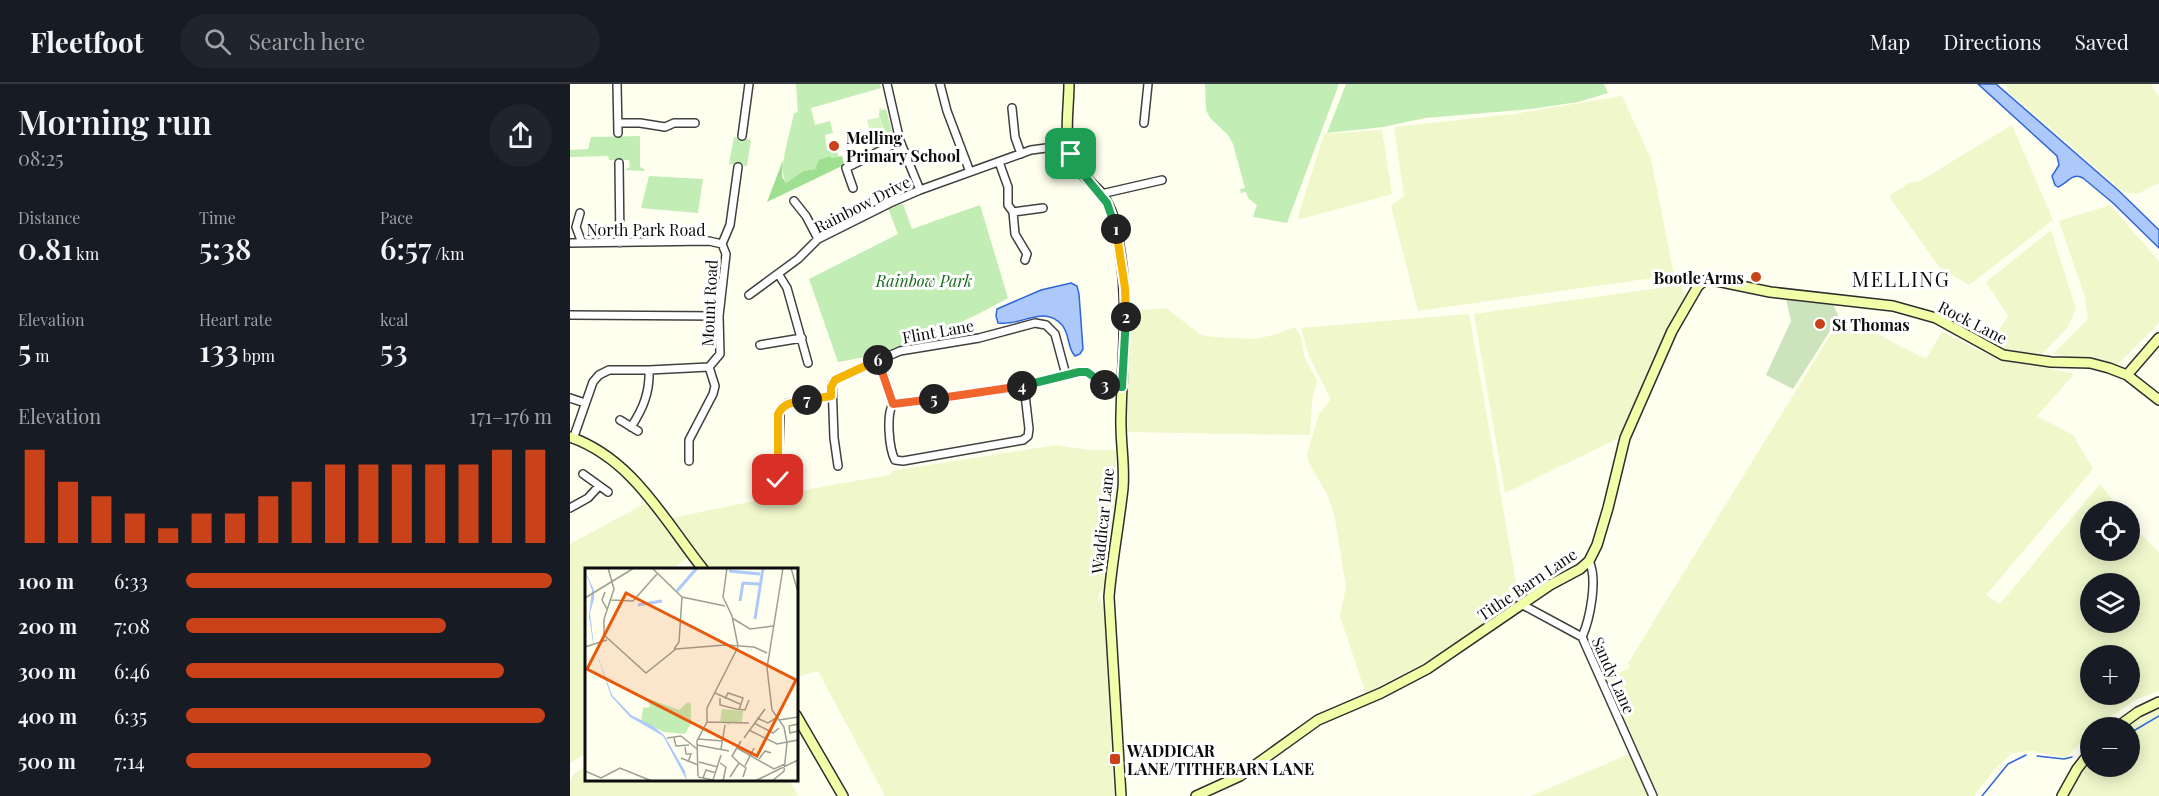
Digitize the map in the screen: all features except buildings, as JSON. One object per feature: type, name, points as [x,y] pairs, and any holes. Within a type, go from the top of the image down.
[{"type":"street","points":[[617,84],[618,133]]},
{"type":"street","points":[[742,136],[749,84]]},
{"type":"street","points":[[887,84],[900,141],[920,190]]},
{"type":"street","points":[[940,84],[947,111],[970,172]]},
{"type":"street","name":"Waddicar Lane","points":[[1069,84],[1071,154],[1078,168],[1101,194],[1112,213],[1125,288],[1121,417],[1123,487],[1109,597],[1121,796]]},
{"type":"street","points":[[1144,123],[1148,84]]},
{"type":"street","points":[[1012,108],[1015,137],[1021,153]]},
{"type":"street","points":[[618,123],[640,123],[665,127],[674,123],[695,123]]},
{"type":"street","points":[[853,188],[846,168],[900,141]]},
{"type":"street","name":"Rainbow Drive","points":[[749,295],[779,275],[818,239],[920,190],[1044,146],[1069,145]]},
{"type":"street","points":[[999,162],[1008,187],[1008,205],[1013,212],[1016,234],[1027,254],[1024,260]]},
{"type":"street","points":[[619,163],[620,243]]},
{"type":"street","name":"Mount Road","points":[[710,367],[720,354],[718,316],[726,254],[722,244],[730,225],[738,167]]},
{"type":"street","points":[[1101,194],[1161,180]]},
{"type":"street","points":[[794,201],[806,216],[818,239]]},
{"type":"street","points":[[1013,212],[1043,208]]},
{"type":"street","points":[[580,213],[576,227],[582,243]]},
{"type":"street","name":"North Park Road","points":[[570,243],[709,241],[722,244]]},
{"type":"street","points":[[779,275],[787,288],[808,363]]},
{"type":"street","name":"Tithe Barn Lane","points":[[1196,796],[1240,776],[1318,720],[1381,693],[1427,669],[1521,604],[1580,569],[1589,561],[1593,556],[1602,526],[1625,438],[1672,331],[1698,286],[1704,281],[1712,280],[1764,291]]},
{"type":"street","name":"Rock Lane","points":[[1764,291],[1893,306],[1936,318],[2003,355],[2051,362],[2090,363],[2127,375],[2159,400]]},
{"type":"street","points":[[570,315],[718,316]]},
{"type":"street","name":"Flint Lane","points":[[831,396],[831,387],[835,380],[900,351],[979,338],[1035,323],[1046,325],[1055,334],[1066,375]]},
{"type":"street","points":[[760,345],[802,338]]},
{"type":"street","points":[[2127,375],[2159,338]]},
{"type":"street","points":[[879,359],[893,404]]},
{"type":"street","points":[[689,461],[688,440],[715,386],[710,367],[609,370],[599,375],[593,382],[572,438],[609,456],[634,479],[702,568]]},
{"type":"street","points":[[620,420],[634,429],[647,394],[649,370]]},
{"type":"street","points":[[1024,386],[1029,429],[1028,436],[1023,440],[903,461],[895,460],[891,451],[889,410],[893,404],[1024,386],[1087,372],[1107,387],[1122,387]]},
{"type":"street","points":[[778,480],[780,411],[788,403],[831,396],[838,466]]},
{"type":"street","points":[[570,398],[585,403]]},
{"type":"street","points":[[584,474],[608,492]]},
{"type":"street","points":[[570,508],[588,498],[599,486]]},
{"type":"street","name":"Sandy Lane","points":[[1589,561],[1592,572],[1591,613],[1582,637],[1653,796]]},
{"type":"street","points":[[1521,604],[1582,637]]},
{"type":"street","points":[[2131,717],[2159,702]]},
{"type":"street","points":[[798,718],[843,796]]},
{"type":"street","points":[[2062,796],[2080,765]]},
{"type":"green space","points":[[796,84],[880,84],[881,88],[811,108],[815,125],[830,121],[833,133],[825,135],[827,151],[837,149],[838,157],[824,158],[815,169],[803,171],[786,183],[783,169],[784,159],[794,113],[798,112]]},
{"type":"green space","points":[[1205,84],[1339,84],[1287,223],[1253,217],[1257,205],[1248,198],[1246,192],[1241,193],[1240,189],[1245,188],[1233,144],[1228,135],[1210,118],[1206,110]]},
{"type":"green space","points":[[1346,84],[1604,84],[1608,93],[1578,102],[1531,109],[1425,118],[1383,127],[1327,133]]},
{"type":"green space","points":[[2006,84],[2151,84],[2159,97],[2159,183],[2137,194],[2124,192],[2008,91]]},
{"type":"green space","points":[[1622,96],[1651,159],[1674,275],[1418,311],[1391,206],[1404,196],[1394,127],[1514,114]]},
{"type":"green space","points":[[880,107],[881,110],[886,109],[893,136],[890,141],[873,150],[872,140],[886,136],[879,115]]},
{"type":"green space","points":[[880,117],[884,135],[872,139],[867,120]]},
{"type":"green space","points":[[2012,125],[2053,220],[1969,285],[1940,268],[1889,196],[1909,183],[1920,181]]},
{"type":"green space","points":[[1382,130],[1392,194],[1297,220],[1324,134]]},
{"type":"green space","points":[[640,136],[640,167],[645,171],[624,170],[630,167],[629,160],[609,160],[608,156],[570,157],[570,150],[588,149],[591,137]]},
{"type":"green space","points":[[734,137],[751,140],[747,166],[729,164]]},
{"type":"green space","points":[[829,156],[832,158],[842,156],[844,165],[767,202],[783,160],[782,177],[786,183],[803,171],[815,169],[819,160]]},
{"type":"green space","points":[[649,176],[703,179],[698,213],[641,208]]},
{"type":"green space","name":"Rainbow Park","points":[[903,204],[912,229],[980,205],[1008,298],[932,335],[878,354],[838,362],[809,279],[898,234],[888,208]]},
{"type":"green space","points":[[2110,205],[2159,261],[2159,323],[2116,366],[2053,354],[2088,319],[2085,297],[2059,221]]},
{"type":"green space","points":[[2051,230],[2076,309],[2067,328],[2041,355],[2007,353],[1991,342],[2008,316],[1986,282]]},
{"type":"green space","points":[[1681,285],[1686,299],[1664,335],[1619,436],[1505,493],[1474,314]]},
{"type":"green space","points":[[1786,299],[1832,302],[1839,317],[1793,389],[1766,375],[1791,321]]},
{"type":"green space","points":[[1166,308],[1201,335],[1213,337],[1253,339],[1274,335],[1295,327],[1301,337],[1304,356],[1317,381],[1312,401],[1310,435],[1126,432],[1131,313],[1132,311]]},
{"type":"green space","points":[[1469,314],[1517,588],[1522,598],[1466,638],[1366,694],[1340,616],[1346,587],[1334,513],[1327,494],[1309,463],[1307,454],[1319,414],[1331,399],[1309,356],[1301,328]]},
{"type":"green space","points":[[1842,316],[1926,359],[1942,332],[1999,360],[2074,374],[2037,416],[2073,435],[2093,469],[1986,595],[2000,604],[2080,508],[2080,561],[2140,561],[2140,533],[2159,553],[2159,691],[2140,698],[2140,645],[2080,645],[2080,705],[2128,705],[2110,717],[2080,717],[2080,743],[2066,758],[2033,751],[2012,753],[1996,768],[1974,796],[1655,796],[1602,680],[1630,668],[1628,663]]},
{"type":"green space","points":[[1056,445],[1089,450],[1116,450],[1116,499],[1104,587],[1098,596],[1104,607],[1114,796],[885,796],[818,671],[798,677],[798,568],[707,568],[672,518],[890,475],[892,471]]},
{"type":"green space","points":[[2100,484],[2113,501],[2086,501]]},
{"type":"green space","points":[[646,503],[687,558],[673,568],[585,568],[585,754],[570,763],[570,544]]},
{"type":"green space","points":[[2159,707],[2159,796],[2065,796],[2080,775],[2140,777],[2140,717],[2137,717]]},
{"type":"green space","points":[[1629,754],[1648,796],[1531,796]]},
{"type":"green space","points":[[585,767],[585,781],[790,781],[798,796],[570,796],[570,781],[574,774]]},
{"type":"water","points":[[1978,84],[1996,84],[2119,191],[2159,230],[2159,248],[2113,203],[2083,178],[2076,176],[2058,187],[2055,185],[2052,176],[2059,165],[2057,156]]},
{"type":"water","points":[[1071,283],[1077,286],[1079,294],[1083,349],[1080,354],[1075,356],[1072,353],[1065,329],[1055,319],[1039,316],[1015,322],[998,323],[997,309],[1041,290]]},
{"type":"waterway","points":[[2140,727],[2159,716]]},
{"type":"waterway","points":[[1982,796],[2008,764],[2026,755]]},
{"type":"waterway","points":[[2037,756],[2064,759],[2072,757]]},
{"type":"place","name":"Melling Primary School","points":[[834,146]]},
{"type":"place","name":"Bootle Arms","points":[[1756,277]]},
{"type":"place","name":"St Thomas","points":[[1820,324]]},
{"type":"place","name":"WADDICAR LANE/TITHEBARN LANE","points":[[1115,759]]},
{"type":"district","name":"MELLING","points":[[1901,278]]},
{"type":"route","points":[[778,480],[778,414],[782,408],[788,403],[831,396],[832,383],[835,380],[879,359],[893,404],[1024,386],[1079,372],[1087,372],[1107,387],[1122,387],[1126,309],[1117,234],[1107,203],[1078,168],[1071,154]]}]
